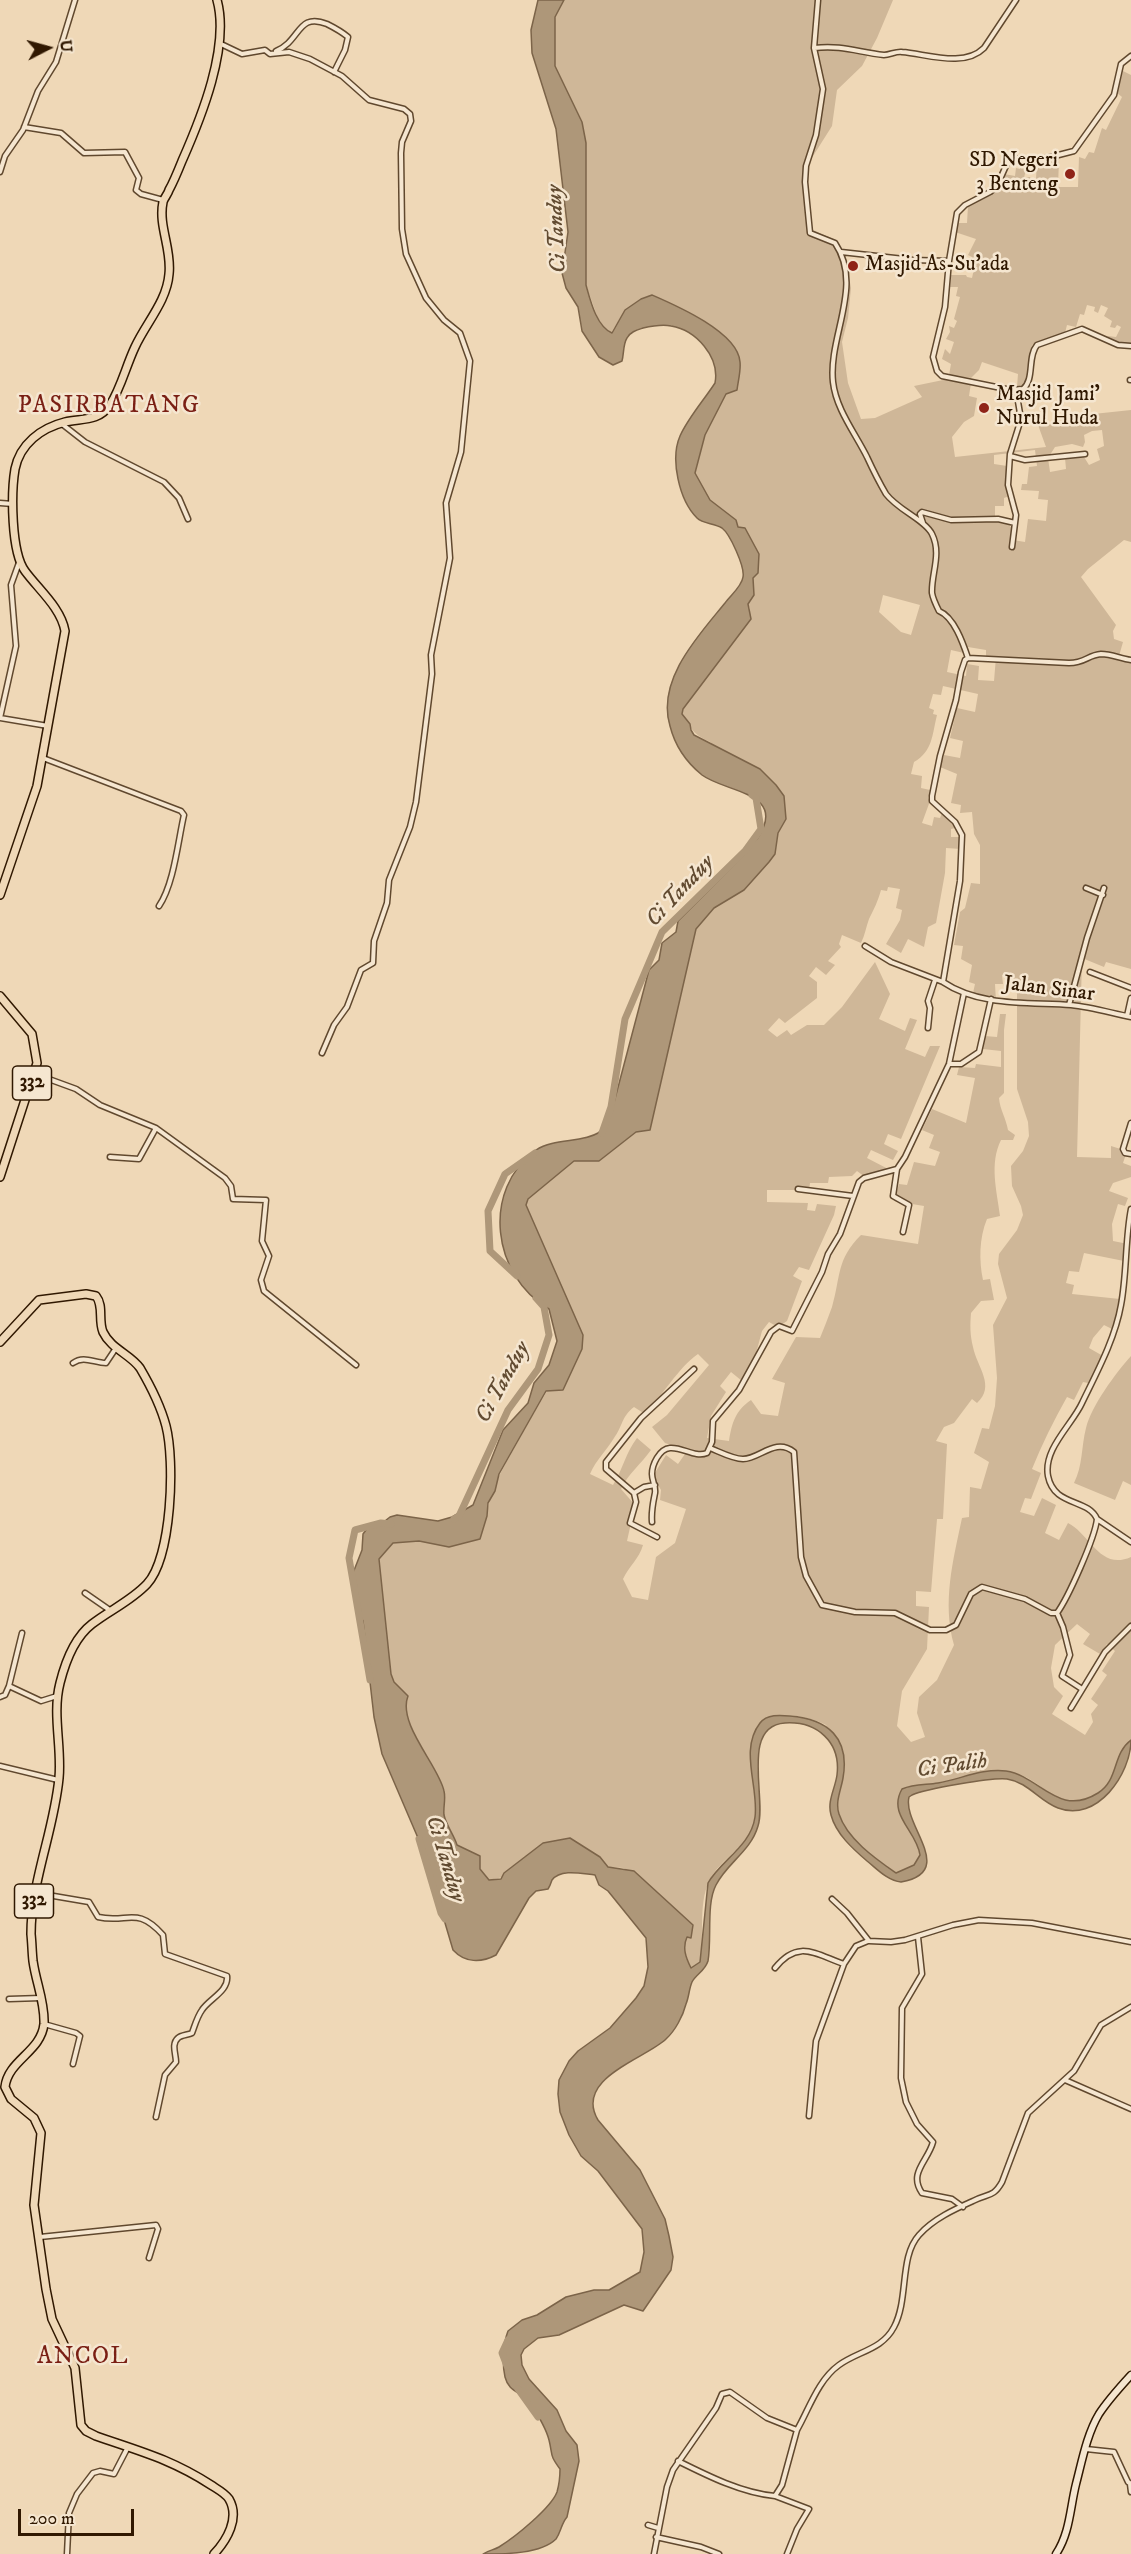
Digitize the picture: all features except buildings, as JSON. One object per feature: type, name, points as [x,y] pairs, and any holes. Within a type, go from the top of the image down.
[{"type":"main road","points":[[0,895],[33,799],[43,758],[65,632],[57,613],[26,572],[20,560],[14,504],[15,470],[21,452],[30,440],[61,423],[86,420],[106,410],[136,345],[164,295],[170,265],[164,229],[163,200],[195,129],[221,44],[222,23],[217,0]]},
{"type":"main road","name":"332","points":[[0,996],[32,1034],[36,1054],[35,1074],[18,1117],[0,1177]]},
{"type":"main road","name":"332","points":[[0,1342],[39,1300],[48,1297],[92,1294],[96,1296],[100,1302],[103,1332],[116,1348],[135,1360],[145,1377],[166,1428],[171,1474],[160,1563],[145,1586],[84,1632],[68,1659],[58,1695],[59,1780],[35,1892],[31,1931],[33,1961],[42,1998],[44,2024]]},
{"type":"main road","points":[[44,2024],[39,2040],[14,2068],[5,2087],[11,2099],[34,2118],[41,2133],[34,2190],[40,2237],[50,2310],[77,2375],[78,2415],[81,2425],[86,2432],[178,2464],[227,2497],[231,2505],[232,2522],[225,2541],[214,2554]]},
{"type":"street","points":[[0,172],[3,160],[24,127],[38,91],[56,62],[75,0]]},
{"type":"street","points":[[818,0],[814,48],[823,89],[816,135],[805,174],[808,226],[811,235],[832,241],[841,252],[847,276],[836,344],[831,355],[833,384],[836,395],[886,494],[894,505],[924,524],[932,532],[936,547],[936,572],[932,583],[932,596],[939,611],[945,613],[956,631],[968,658]]},
{"type":"street","points":[[814,48],[836,45],[886,55],[898,51],[940,58],[969,56],[979,53],[984,48],[1016,0]]},
{"type":"street","points":[[270,54],[288,45],[306,22],[316,20],[341,31],[348,37],[345,50],[334,72]]},
{"type":"street","points":[[221,44],[242,54],[265,50],[270,54],[289,52],[334,72],[349,81],[369,100],[401,107],[411,117],[402,142],[402,229],[406,254],[426,298],[444,320],[460,333],[468,350],[470,369],[460,452],[446,503],[450,558],[431,655],[432,674],[416,802],[410,827],[389,880],[387,903],[374,940],[373,963],[362,970],[347,1007],[334,1025],[322,1053]]},
{"type":"street","points":[[1131,56],[1121,64],[1116,89],[1111,100],[1074,151],[1043,159],[1009,159],[997,186],[960,209],[956,216],[949,261],[945,307],[933,357],[937,371],[942,376],[1016,390],[1028,385],[1034,348],[1050,340],[1086,329],[1118,345],[1131,346]]},
{"type":"street","points":[[24,127],[61,133],[84,153],[125,152],[139,178],[136,190],[141,194],[163,200]]},
{"type":"street","points":[[841,252],[913,261],[949,261]]},
{"type":"street","points":[[1012,547],[1016,512],[1008,485],[1010,456],[1021,422],[1016,390]]},
{"type":"street","points":[[61,423],[85,442],[164,482],[179,498],[188,519]]},
{"type":"street","points":[[1010,456],[1025,460],[1085,454]]},
{"type":"street","points":[[0,503],[14,504]]},
{"type":"street","points":[[924,524],[920,514],[922,512],[951,520],[998,519],[1015,523]]},
{"type":"street","points":[[20,560],[11,582],[16,646],[0,718],[48,726]]},
{"type":"street","points":[[968,658],[1075,663],[1087,660],[1090,656],[1104,654],[1131,660]]},
{"type":"street","points":[[943,982],[960,881],[962,835],[955,822],[932,801],[932,796],[961,672],[968,658]]},
{"type":"street","points":[[43,758],[181,811],[184,815],[172,872],[165,897],[159,906]]},
{"type":"street","points":[[1086,888],[1102,895]]},
{"type":"street","points":[[1069,1005],[1086,938],[1104,888]]},
{"type":"street","name":"Jalan Sinar","points":[[865,946],[891,962],[943,982],[964,993],[1013,1002],[1069,1005],[1129,1017]]},
{"type":"street","points":[[1090,972],[1131,988]]},
{"type":"street","points":[[928,1028],[930,1008],[928,1001],[935,980]]},
{"type":"street","points":[[903,1232],[909,1205],[893,1196],[897,1169],[915,1140],[950,1064],[964,993]]},
{"type":"street","points":[[1129,1017],[1131,998]]},
{"type":"street","points":[[950,1064],[961,1064],[979,1052],[991,999]]},
{"type":"street","points":[[35,1074],[76,1089],[108,1109],[156,1128],[225,1178],[231,1186],[233,1198],[266,1200],[262,1239],[269,1256],[261,1280],[264,1291],[356,1365]]},
{"type":"street","points":[[1131,1123],[1124,1151],[1131,1154]]},
{"type":"street","points":[[110,1157],[139,1159],[156,1128]]},
{"type":"street","points":[[652,1522],[651,1512],[655,1485],[652,1471],[662,1452],[670,1448],[701,1455],[707,1453],[710,1448],[713,1421],[739,1390],[771,1332],[779,1326],[792,1331],[822,1272],[828,1254],[836,1242],[859,1182],[864,1178],[897,1169]]},
{"type":"street","points":[[798,1189],[853,1196]]},
{"type":"street","points":[[1131,1209],[1122,1304],[1116,1325],[1081,1405],[1064,1428],[1048,1465],[1047,1473],[1053,1490],[1063,1498],[1093,1513],[1097,1520],[1131,1542]]},
{"type":"street","points":[[73,1363],[78,1359],[85,1359],[106,1363],[116,1348]]},
{"type":"street","points":[[657,1537],[630,1523],[637,1498],[606,1469],[606,1462],[641,1418],[694,1369]]},
{"type":"street","points":[[710,1448],[742,1459],[772,1448],[789,1448],[794,1452],[802,1566],[822,1605],[855,1612],[895,1613],[906,1616],[930,1630],[946,1630],[956,1625],[971,1594],[982,1587],[1025,1599],[1051,1613],[1057,1613]]},
{"type":"street","points":[[634,1493],[644,1487],[655,1485]]},
{"type":"street","points":[[1057,1613],[1095,1532],[1097,1520]]},
{"type":"street","points":[[85,1593],[111,1611]]},
{"type":"street","points":[[1057,1613],[1070,1655],[1062,1676],[1082,1689]]},
{"type":"street","points":[[1071,1708],[1105,1652],[1131,1626]]},
{"type":"street","points":[[0,1697],[5,1695],[9,1686],[22,1633]]},
{"type":"street","points":[[9,1686],[42,1701],[58,1695]]},
{"type":"street","points":[[0,1766],[59,1780]]},
{"type":"street","points":[[35,1892],[89,1902],[98,1917],[143,1918],[163,1935],[165,1954],[227,1976],[228,1980],[223,1990],[209,2000],[200,2013],[192,2033],[178,2037],[174,2046],[176,2062],[165,2074],[156,2117]]},
{"type":"street","points":[[832,1899],[847,1913],[869,1941]]},
{"type":"street","points":[[809,2116],[816,2041],[844,1964],[856,1946],[869,1941],[891,1942],[918,1937],[965,1922],[1011,1920],[1131,1942]]},
{"type":"street","points":[[918,1937],[921,1974],[912,1991],[905,1998],[900,2021],[903,2095],[917,2124],[931,2137],[933,2142],[917,2172],[916,2183],[922,2193],[952,2199],[963,2207]]},
{"type":"street","points":[[775,1968],[785,1954],[792,1952],[810,1951],[844,1964]]},
{"type":"street","points":[[9,1999],[42,1998]]},
{"type":"street","points":[[775,2496],[782,2485],[797,2430],[826,2378],[840,2364],[875,2348],[889,2336],[904,2301],[907,2260],[915,2239],[933,2222],[996,2192],[1002,2182],[1028,2113],[1074,2071],[1101,2025],[1131,2007]]},
{"type":"street","points":[[44,2024],[76,2033],[80,2037],[73,2064]]},
{"type":"street","points":[[1065,2080],[1131,2109]]},
{"type":"street","points":[[40,2237],[156,2225],[158,2229],[149,2258]]},
{"type":"street","points":[[1056,2554],[1068,2527],[1086,2449],[1098,2415],[1131,2375]]},
{"type":"street","points":[[654,2554],[667,2487],[678,2461],[727,2391],[767,2418],[797,2430]]},
{"type":"street","points":[[67,2554],[69,2513],[77,2494],[93,2473],[100,2471],[114,2474],[128,2447]]},
{"type":"street","points":[[1086,2449],[1114,2452],[1130,2484],[1131,2492]]},
{"type":"street","points":[[678,2461],[759,2494],[775,2496],[809,2509],[797,2529],[787,2554]]},
{"type":"street","points":[[648,2525],[658,2528]]},
{"type":"street","points":[[656,2537],[701,2547],[719,2554]]},
{"type":"shaded area","points":[[564,0],[893,0],[862,66],[837,90],[832,126],[808,164],[805,179],[811,229],[835,240],[846,260],[851,288],[848,318],[842,342],[848,383],[861,419],[875,418],[922,397],[914,386],[948,379],[971,383],[969,396],[977,398],[974,416],[964,422],[952,437],[955,457],[1046,447],[1038,425],[1063,423],[1084,415],[1131,410],[1131,542],[1124,540],[1081,577],[1116,625],[1113,631],[1114,639],[1123,642],[1119,656],[1131,658],[1131,969],[1106,962],[1104,967],[1082,958],[1077,1157],[1111,1158],[1111,1146],[1127,1151],[1123,1163],[1131,1166],[1131,1177],[1113,1183],[1109,1191],[1128,1198],[1125,1206],[1118,1204],[1112,1224],[1113,1241],[1128,1244],[1124,1261],[1084,1253],[1079,1272],[1069,1271],[1066,1283],[1074,1285],[1072,1294],[1120,1299],[1119,1320],[1114,1330],[1104,1325],[1093,1338],[1089,1348],[1103,1356],[1088,1383],[1083,1382],[1074,1400],[1067,1397],[1057,1414],[1032,1469],[1041,1473],[1031,1499],[1025,1498],[1020,1512],[1034,1516],[1042,1498],[1056,1505],[1045,1533],[1059,1540],[1068,1523],[1103,1555],[1120,1560],[1131,1557],[1131,1740],[1121,1752],[1104,1788],[1084,1799],[1073,1801],[1062,1799],[1026,1777],[1005,1771],[986,1772],[938,1783],[907,1787],[899,1814],[916,1842],[920,1855],[914,1865],[896,1873],[862,1847],[842,1822],[838,1806],[844,1771],[843,1758],[826,1725],[793,1716],[781,1715],[766,1719],[757,1727],[752,1740],[755,1805],[753,1827],[743,1842],[717,1869],[707,1885],[703,1906],[700,1962],[696,1967],[691,1968],[685,1949],[687,1937],[690,1938],[624,1868],[608,1867],[599,1857],[489,1880],[480,1869],[480,1856],[457,1845],[445,1819],[445,1794],[441,1781],[413,1732],[406,1707],[408,1696],[394,1682],[391,1674],[379,1559],[393,1543],[419,1541],[449,1547],[487,1516],[501,1471],[539,1404],[583,1335],[526,1205],[528,1199],[574,1161],[599,1161],[636,1132],[650,1130],[696,929],[714,908],[744,890],[775,854],[778,833],[786,819],[710,742],[693,731],[682,714],[683,709],[750,609],[748,604],[754,595],[753,578],[736,520],[710,500],[695,474],[705,435],[726,394],[733,346],[625,310],[611,333],[597,316],[586,285],[586,143],[582,121],[555,66],[555,17]],"holes":[[[1102,430],[1104,446],[1097,449],[1100,460],[1089,465],[1084,457],[1073,453],[1072,457],[1065,458],[1066,469],[1050,472],[1048,458],[1055,447],[1072,444],[1083,447],[1084,435]],[[1035,450],[1037,466],[1029,467],[1027,484],[1022,484],[1021,490],[1039,491],[1038,499],[1048,500],[1046,521],[1028,519],[1025,542],[1013,540],[1012,529],[1008,523],[995,519],[995,506],[1004,506],[1004,498],[1009,496],[1007,466],[994,464],[994,455]],[[883,595],[920,605],[911,635],[901,632],[879,612]],[[962,646],[986,650],[986,656],[996,657],[994,681],[978,680],[979,666],[967,664],[966,676],[947,672],[951,650],[964,653]],[[943,686],[978,694],[975,712],[957,708],[950,738],[963,741],[960,758],[944,755],[940,767],[957,774],[951,803],[961,805],[960,813],[972,812],[974,834],[980,845],[980,884],[971,883],[965,908],[960,912],[954,945],[963,946],[961,959],[972,965],[969,982],[975,984],[973,993],[996,1002],[995,984],[1003,984],[1002,975],[1012,974],[1017,994],[1017,1089],[1028,1122],[1029,1136],[1023,1151],[1011,1166],[1012,1186],[1023,1215],[1017,1230],[999,1254],[998,1264],[1007,1298],[993,1325],[997,1378],[995,1406],[989,1429],[982,1428],[974,1453],[989,1462],[981,1489],[970,1487],[969,1517],[962,1518],[955,1550],[949,1597],[954,1645],[937,1680],[919,1697],[917,1713],[925,1737],[911,1742],[897,1726],[902,1691],[927,1649],[929,1607],[916,1606],[916,1591],[931,1592],[937,1519],[943,1519],[947,1444],[936,1441],[944,1427],[954,1423],[972,1399],[977,1403],[985,1390],[984,1376],[975,1354],[970,1330],[971,1313],[981,1301],[994,1300],[990,1279],[983,1280],[981,1242],[987,1219],[1000,1216],[995,1178],[997,1149],[1001,1140],[1013,1140],[1015,1135],[1008,1130],[999,1098],[1004,1093],[1006,1014],[1000,1014],[997,1037],[985,1036],[983,1049],[1001,1051],[1001,1067],[976,1064],[975,1068],[959,1067],[957,1075],[975,1078],[966,1123],[932,1109],[922,1130],[934,1135],[929,1148],[940,1152],[935,1166],[914,1162],[907,1185],[899,1184],[894,1201],[924,1206],[918,1244],[861,1235],[847,1252],[843,1261],[832,1307],[820,1338],[796,1337],[772,1379],[785,1383],[778,1416],[761,1414],[751,1400],[735,1418],[729,1441],[707,1438],[711,1416],[726,1392],[720,1386],[731,1372],[742,1381],[754,1361],[762,1331],[769,1322],[778,1327],[787,1321],[802,1281],[793,1276],[799,1267],[809,1270],[834,1215],[836,1206],[817,1204],[815,1211],[807,1210],[808,1203],[767,1202],[767,1190],[809,1190],[810,1183],[828,1183],[829,1177],[852,1176],[857,1171],[865,1177],[892,1171],[867,1158],[871,1150],[893,1160],[898,1151],[884,1144],[888,1134],[901,1139],[940,1046],[930,1046],[925,1057],[905,1049],[917,1020],[910,1018],[905,1031],[879,1019],[890,994],[875,962],[842,1007],[824,1025],[807,1025],[791,1035],[787,1030],[777,1037],[768,1030],[779,1018],[785,1023],[817,998],[817,982],[809,976],[816,967],[826,975],[835,965],[828,961],[841,947],[839,944],[842,935],[861,943],[881,890],[887,891],[888,887],[900,889],[896,908],[902,910],[900,920],[886,944],[901,953],[908,939],[924,947],[928,927],[936,923],[945,873],[946,848],[961,849],[961,837],[951,837],[951,829],[955,828],[942,813],[940,818],[934,817],[932,826],[922,823],[930,801],[928,798],[930,790],[921,788],[922,776],[911,774],[914,762],[925,753],[933,736],[937,715],[933,714],[934,710],[929,708],[933,694],[941,695]],[[698,1354],[709,1365],[667,1415],[652,1427],[665,1443],[677,1447],[685,1454],[678,1464],[666,1455],[653,1476],[661,1490],[660,1500],[686,1509],[675,1543],[656,1557],[648,1600],[632,1597],[623,1579],[643,1545],[627,1541],[635,1505],[621,1489],[651,1450],[637,1438],[613,1485],[590,1474],[630,1411],[634,1407],[645,1414],[684,1367]],[[1077,1624],[1090,1634],[1083,1644],[1100,1654],[1107,1644],[1115,1651],[1102,1671],[1107,1675],[1091,1699],[1098,1705],[1091,1714],[1093,1722],[1085,1735],[1052,1714],[1063,1696],[1054,1687],[1051,1668],[1055,1645]]]},
{"type":"shaded area","points":[[1123,71],[1131,75],[1131,344],[1124,345],[1106,339],[1108,336],[1116,337],[1121,327],[1117,325],[1115,328],[1110,327],[1112,321],[1104,316],[1108,308],[1101,305],[1098,313],[1094,311],[1095,307],[1087,305],[1084,315],[1080,314],[1076,327],[1067,325],[1065,333],[1032,345],[1026,384],[1017,387],[1018,374],[982,362],[979,370],[971,378],[949,375],[951,364],[942,359],[945,349],[950,354],[954,342],[946,339],[950,332],[949,326],[954,328],[957,321],[954,319],[960,297],[956,296],[958,287],[950,287],[951,275],[966,275],[972,278],[974,269],[968,268],[972,257],[968,255],[976,239],[955,232],[957,223],[967,223],[968,206],[998,187],[1004,174],[1015,176],[1016,168],[1020,169],[1020,161],[1028,160],[1024,178],[1030,177],[1031,180],[1036,179],[1037,161],[1059,159],[1058,187],[1078,187],[1079,157],[1085,159],[1089,152],[1094,153],[1102,128],[1106,130],[1122,97],[1117,93]]},
{"type":"shaded area","points":[[1131,1356],[1131,1485],[1123,1481],[1115,1500],[1074,1483],[1079,1470],[1084,1435],[1093,1410]]},
{"type":"water","points":[[538,0],[564,0],[555,17],[555,66],[582,122],[586,143],[586,285],[598,318],[606,330],[612,333],[625,310],[641,299],[652,295],[704,321],[729,340],[737,351],[740,372],[737,390],[726,394],[705,435],[695,473],[710,500],[736,520],[738,527],[745,528],[759,554],[758,573],[753,578],[754,595],[748,604],[751,619],[683,709],[682,714],[690,724],[694,735],[760,769],[776,785],[784,796],[786,819],[778,833],[775,854],[769,862],[744,890],[714,908],[696,929],[650,1130],[636,1132],[599,1161],[574,1161],[528,1199],[526,1205],[583,1335],[582,1349],[563,1390],[546,1391],[499,1474],[495,1491],[488,1503],[487,1516],[480,1539],[449,1547],[419,1541],[393,1543],[379,1559],[391,1674],[394,1682],[408,1696],[406,1707],[413,1732],[441,1781],[445,1794],[446,1822],[457,1845],[480,1856],[480,1869],[489,1880],[501,1879],[504,1873],[543,1843],[570,1838],[600,1857],[608,1867],[634,1871],[693,1925],[691,1938],[687,1937],[685,1945],[686,1957],[691,1968],[700,1962],[708,1883],[742,1845],[755,1817],[751,1745],[760,1723],[766,1718],[778,1715],[803,1718],[825,1726],[833,1733],[843,1752],[843,1778],[838,1805],[843,1823],[863,1848],[896,1873],[914,1865],[920,1855],[914,1838],[900,1815],[898,1798],[902,1789],[997,1770],[1018,1774],[1060,1798],[1072,1801],[1084,1799],[1105,1788],[1121,1752],[1131,1740],[1125,1767],[1118,1780],[1098,1802],[1086,1808],[1072,1811],[1058,1808],[1021,1784],[1007,1779],[959,1784],[912,1795],[909,1797],[909,1808],[927,1858],[925,1868],[917,1877],[901,1882],[879,1871],[851,1846],[833,1822],[830,1805],[837,1775],[837,1763],[831,1744],[824,1736],[807,1726],[785,1723],[771,1727],[763,1737],[758,1766],[760,1814],[758,1826],[750,1843],[726,1870],[713,1893],[707,1964],[692,1982],[683,2013],[666,2039],[616,2071],[595,2092],[593,2105],[598,2120],[640,2170],[665,2219],[673,2257],[671,2270],[643,2311],[624,2305],[559,2335],[538,2338],[524,2349],[521,2355],[522,2365],[529,2379],[557,2410],[566,2431],[577,2445],[579,2461],[567,2517],[556,2539],[541,2548],[532,2550],[483,2554],[506,2542],[540,2514],[557,2492],[559,2480],[560,2469],[553,2457],[548,2435],[541,2420],[527,2399],[509,2386],[505,2377],[504,2354],[508,2331],[522,2320],[537,2315],[566,2297],[594,2290],[609,2290],[640,2272],[644,2252],[642,2229],[598,2171],[581,2156],[560,2112],[558,2094],[559,2080],[569,2061],[578,2051],[610,2028],[644,1986],[648,1967],[646,1938],[608,1891],[599,1885],[595,1875],[566,1873],[556,1876],[548,1889],[536,1891],[529,1898],[496,1955],[473,1960],[453,1950],[424,1852],[382,1754],[374,1717],[363,1621],[357,1611],[353,1573],[362,1550],[363,1534],[369,1526],[381,1524],[397,1515],[438,1521],[452,1517],[473,1505],[503,1430],[528,1403],[534,1383],[549,1365],[557,1341],[549,1309],[530,1294],[515,1276],[505,1255],[500,1232],[501,1209],[507,1187],[518,1167],[536,1150],[543,1146],[591,1136],[603,1128],[612,1110],[649,970],[659,960],[662,943],[676,932],[678,921],[743,856],[747,846],[757,839],[765,823],[765,812],[760,803],[750,796],[702,775],[691,765],[675,740],[667,709],[674,675],[683,659],[703,629],[738,587],[743,577],[739,559],[725,531],[719,526],[699,520],[685,501],[676,467],[677,445],[683,429],[715,383],[714,364],[704,346],[697,339],[671,326],[653,326],[632,333],[626,340],[622,361],[613,365],[599,357],[582,331],[578,307],[566,288],[562,273],[568,232],[556,129],[532,53],[531,30]]},
{"type":"waterway","name":"Ci Tanduy","points":[[602,1133],[611,1107],[625,1019],[662,932],[745,851],[761,829],[756,798],[752,795]]},
{"type":"waterway","name":"Ci Tanduy","points":[[517,1276],[490,1251],[488,1211],[505,1174],[535,1153]]},
{"type":"waterway","name":"Ci Tanduy","points":[[454,1519],[459,1516],[508,1410],[538,1369],[549,1335],[544,1307],[536,1298]]},
{"type":"waterway","name":"Ci Tanduy","points":[[370,1680],[349,1558],[355,1530],[381,1523],[391,1524]]},
{"type":"waterway","name":"Ci Tanduy","points":[[419,1839],[441,1913],[445,1919]]},
{"type":"waterway","name":"Ci Tanduy","points":[[507,2366],[502,2353],[508,2340]]},
{"type":"waterway","name":"Ci Tanduy","points":[[518,2389],[538,2417]]},
{"type":"place","name":"SD Negeri 3 Benteng","points":[[1070,174]]},
{"type":"place","name":"Masjid As-Su'ada","points":[[853,266]]},
{"type":"place","name":"Masjid Jami' Nurul Huda","points":[[984,408]]},
{"type":"district","name":"PASIRBATANG","points":[[109,407]]},
{"type":"district","name":"ANCOL","points":[[83,2358]]},
{"type":"water label","name":"Ci Palih","points":[[952,1767]]}]
